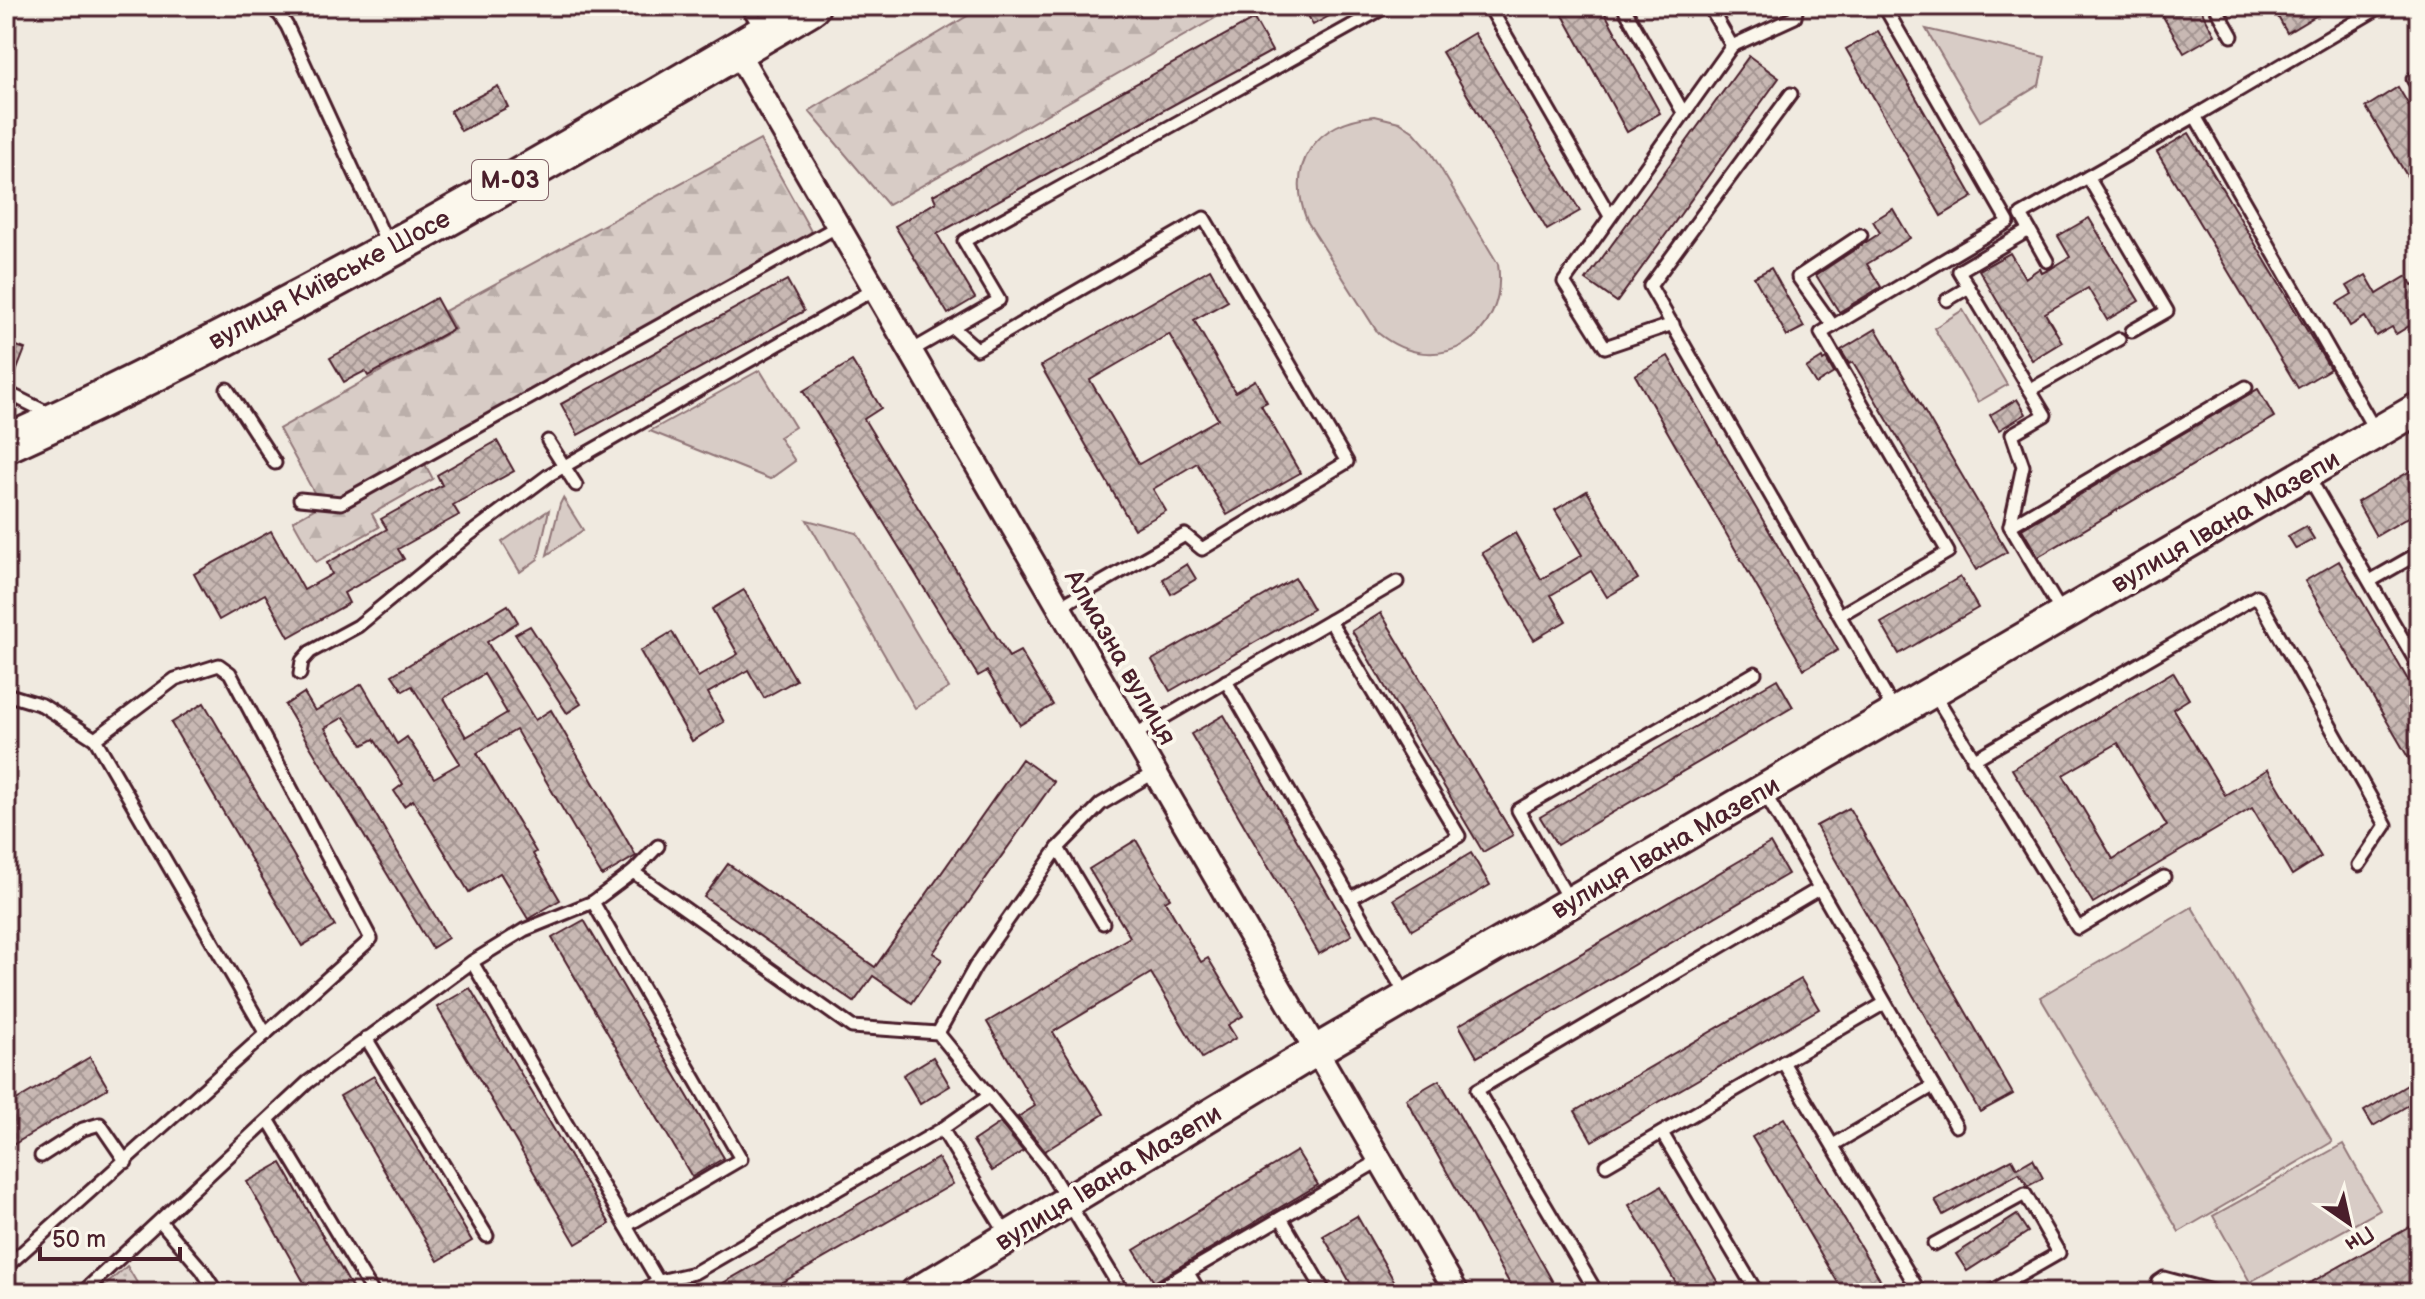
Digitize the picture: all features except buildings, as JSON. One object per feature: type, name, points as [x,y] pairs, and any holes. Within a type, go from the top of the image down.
[{"type":"highway","name":"вулиця Київське Шосе","points":[[6,444],[257,320],[390,249],[749,30],[811,6]]},
{"type":"main road","name":"вулиця Івана Мазепи","points":[[916,1293],[1317,1050],[2419,408]]},
{"type":"street","name":"Алмазна вулиця","points":[[749,30],[838,226],[1457,1293]]},
{"type":"lane","points":[[293,6],[276,10],[287,26],[390,249]]},
{"type":"lane","points":[[911,351],[999,300],[964,241],[1387,6]]},
{"type":"lane","points":[[1489,6],[1610,216]]},
{"type":"lane","points":[[1623,6],[1684,114]]},
{"type":"lane","points":[[1709,6],[1732,46]]},
{"type":"lane","points":[[1673,324],[1605,347],[1564,282],[1732,46],[1795,17],[1797,6]]},
{"type":"lane","points":[[1884,6],[2008,222]]},
{"type":"lane","points":[[2215,6],[2232,36]]},
{"type":"lane","points":[[1840,615],[1948,552],[1821,333],[2382,6]]},
{"type":"lane","points":[[1791,94],[1650,286],[1896,713]]},
{"type":"lane","points":[[2195,116],[2377,432]]},
{"type":"lane","points":[[2088,177],[2167,311],[2132,331]]},
{"type":"lane","points":[[2021,215],[2047,261]]},
{"type":"lane","points":[[952,327],[977,349],[1204,218],[1347,462],[1202,549],[1185,535],[1059,607]]},
{"type":"lane","points":[[300,499],[341,503],[838,226]]},
{"type":"lane","points":[[2029,230],[1959,271],[2045,415],[2012,434],[2023,466],[2010,526],[2063,615]]},
{"type":"lane","points":[[1833,326],[1798,277],[1861,235]]},
{"type":"lane","points":[[1947,300],[1969,287]]},
{"type":"lane","points":[[300,674],[302,661],[310,652],[358,626],[466,537],[563,467],[875,289]]},
{"type":"lane","points":[[2030,390],[2119,339]]},
{"type":"lane","points":[[2010,526],[2246,387]]},
{"type":"lane","points":[[227,389],[275,463]]},
{"type":"lane","points":[[6,392],[60,419]]},
{"type":"lane","points":[[548,441],[576,485]]},
{"type":"lane","points":[[2307,473],[2419,667]]},
{"type":"lane","points":[[2370,581],[2419,553]]},
{"type":"lane","points":[[1134,735],[1397,582]]},
{"type":"lane","points":[[1973,760],[2257,596],[2386,825],[2359,865]]},
{"type":"lane","points":[[1330,621],[1459,836],[1351,898]]},
{"type":"lane","points":[[6,1267],[371,939],[230,673],[219,665],[175,679],[95,739]]},
{"type":"lane","points":[[1571,902],[1518,810],[1755,673]]},
{"type":"lane","points":[[1226,681],[1408,997]]},
{"type":"lane","points":[[1933,691],[2078,928],[2164,877]]},
{"type":"lane","points":[[6,694],[42,705],[95,739],[266,1034]]},
{"type":"lane","points":[[938,1033],[975,967],[1058,848],[1101,804],[1155,772]]},
{"type":"lane","points":[[1763,790],[1956,1126]]},
{"type":"lane","points":[[82,1293],[308,1082],[472,962],[524,930],[593,902],[633,872],[658,846]]},
{"type":"lane","points":[[1058,848],[1103,923]]},
{"type":"lane","points":[[633,872],[852,1027],[938,1033],[1047,1167],[1123,1293]]},
{"type":"lane","points":[[1597,1293],[1477,1090],[1820,888]]},
{"type":"lane","points":[[593,902],[741,1159],[626,1226]]},
{"type":"lane","points":[[472,962],[665,1293]]},
{"type":"lane","points":[[1606,1165],[1885,1003]]},
{"type":"lane","points":[[366,1038],[487,1236]]},
{"type":"lane","points":[[1783,1062],[1920,1293]]},
{"type":"lane","points":[[1833,1145],[1933,1086]]},
{"type":"lane","points":[[639,1293],[659,1281],[694,1273],[942,1129],[989,1096]]},
{"type":"lane","points":[[269,1121],[373,1293]]},
{"type":"lane","points":[[41,1156],[83,1129],[100,1124],[126,1162]]},
{"type":"lane","points":[[942,1129],[1008,1237]]},
{"type":"lane","points":[[1662,1133],[1757,1293]]},
{"type":"lane","points":[[1152,1293],[1380,1160]]},
{"type":"lane","points":[[1934,1244],[2025,1194],[2059,1253],[1989,1293]]},
{"type":"lane","points":[[1281,1218],[1325,1293]]},
{"type":"lane","points":[[160,1221],[202,1270],[217,1293]]},
{"type":"lane","points":[[1188,1273],[1200,1293]]},
{"type":"lane","points":[[2158,1282],[2164,1278],[2220,1293]]},
{"type":"green space","points":[[984,6],[1236,6],[888,205],[809,111]]},
{"type":"green space","points":[[1926,29],[2045,57],[2039,85],[1980,121]]},
{"type":"green space","points":[[1375,116],[1399,122],[1414,132],[1429,149],[1498,264],[1498,290],[1492,313],[1480,331],[1464,344],[1445,352],[1423,353],[1401,347],[1378,333],[1307,221],[1300,181],[1303,164],[1311,149],[1336,126]]},
{"type":"green space","points":[[760,140],[812,233],[419,453],[433,479],[372,514],[379,527],[316,562],[293,521],[321,505],[279,429],[455,329],[445,311]]},
{"type":"green space","points":[[1963,310],[2007,385],[1978,402],[1934,328]]},
{"type":"green space","points":[[760,370],[795,427],[779,437],[795,461],[770,479],[650,431]]},
{"type":"green space","points":[[563,498],[583,530],[547,555],[560,504]]},
{"type":"green space","points":[[549,510],[538,559],[520,572],[502,542]]},
{"type":"green space","points":[[807,520],[857,533],[949,688],[915,708]]},
{"type":"green space","points":[[2192,907],[2332,1142],[2179,1232],[2040,997]]},
{"type":"green space","points":[[2343,1144],[2380,1210],[2250,1282],[2213,1216]]},
{"type":"green space","points":[[127,1266],[143,1293],[97,1293]]}]
